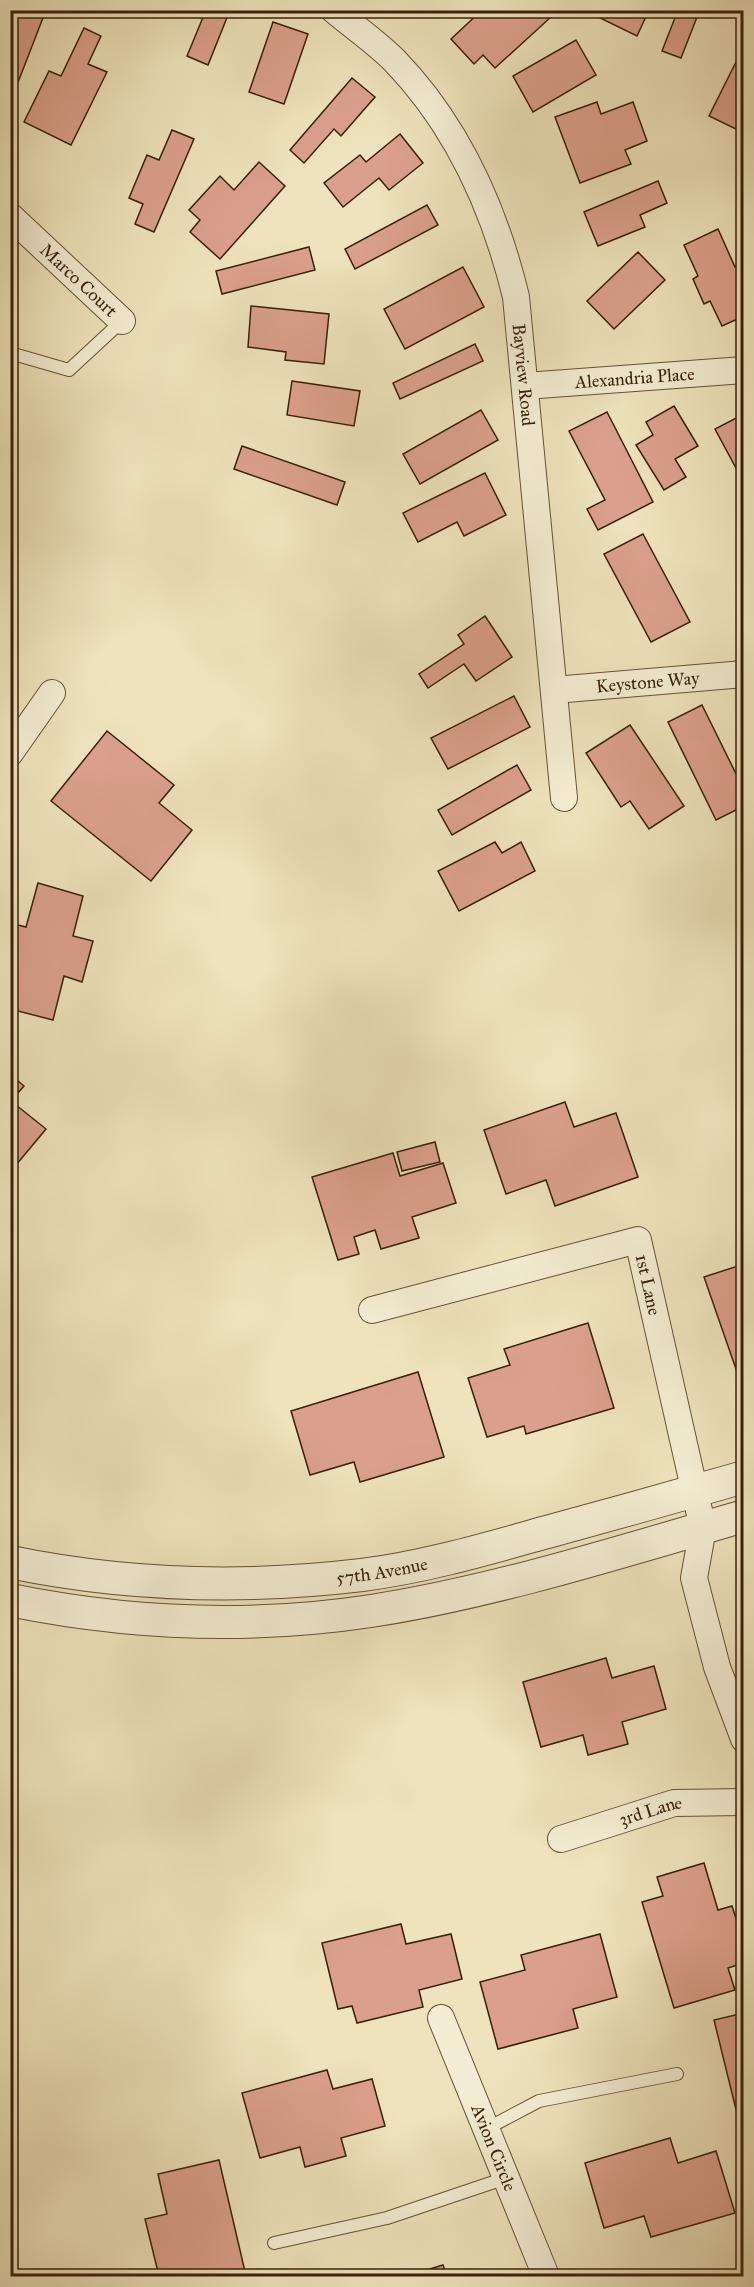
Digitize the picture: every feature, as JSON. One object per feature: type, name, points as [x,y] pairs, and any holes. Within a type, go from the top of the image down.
[{"type":"street","name":"Bayview Road","points":[[334,10],[392,59],[448,129],[481,189],[505,253],[516,297],[564,798]]},
{"type":"street","name":"Marco Court","points":[[10,216],[122,321]]},
{"type":"street","name":"Alexandria Place","points":[[525,386],[744,370]]},
{"type":"street","name":"Keystone Way","points":[[554,690],[744,674]]},
{"type":"street","points":[[10,753],[52,693]]},
{"type":"street","name":"1st Lane","points":[[372,1310],[638,1240],[703,1528]]},
{"type":"street","name":"57th Avenue","points":[[10,1562],[60,1572],[168,1583],[278,1583],[364,1574],[450,1559],[744,1477]]},
{"type":"street","name":"57th Avenue","points":[[10,1600],[54,1609],[167,1621],[279,1620],[370,1611],[459,1595],[744,1516]]},
{"type":"street","points":[[703,1528],[694,1578],[717,1667],[744,1739]]},
{"type":"street","name":"3rd Lane","points":[[561,1839],[674,1803],[744,1802]]},
{"type":"street","name":"Avion Circle","points":[[441,2018],[546,2277]]},
{"type":"lane","points":[[10,353],[69,370],[122,321]]},
{"type":"lane","points":[[486,2129],[538,2101],[677,2074]]},
{"type":"lane","points":[[274,2243],[387,2218],[506,2178]]},
{"type":"building","points":[[17,10],[46,10],[10,103],[10,26]]},
{"type":"building","points":[[206,10],[230,10],[208,65],[187,56]]},
{"type":"building","points":[[482,10],[546,10],[551,17],[495,68],[483,55],[474,64],[451,39]]},
{"type":"building","points":[[601,10],[649,10],[637,36],[598,17]]},
{"type":"building","points":[[678,10],[714,10],[712,17],[699,12],[681,58],[662,51]]},
{"type":"building","points":[[273,22],[308,34],[284,104],[249,92]]},
{"type":"building","points":[[84,28],[101,36],[88,64],[107,72],[71,145],[24,122],[49,71],[61,76]]},
{"type":"building","points":[[576,40],[596,75],[533,112],[513,76]]},
{"type":"building","points":[[744,46],[744,118],[738,130],[709,116]]},
{"type":"building","points":[[352,78],[375,97],[341,136],[334,129],[304,163],[290,150]]},
{"type":"building","points":[[597,102],[601,114],[633,102],[647,141],[625,150],[631,164],[580,183],[555,117]]},
{"type":"building","points":[[172,130],[194,139],[154,232],[135,224],[143,204],[129,198],[147,155],[159,160]]},
{"type":"building","points":[[400,134],[423,163],[389,190],[379,178],[343,207],[324,183],[360,155],[366,162]]},
{"type":"building","points":[[259,162],[285,186],[220,259],[190,232],[200,220],[189,210],[220,176],[234,190]]},
{"type":"building","points":[[658,181],[667,203],[640,215],[645,227],[598,246],[584,212]]},
{"type":"building","points":[[427,205],[438,225],[355,269],[345,249]]},
{"type":"building","points":[[718,229],[735,267],[744,263],[744,316],[722,326],[710,301],[704,304],[693,279],[698,276],[684,245]]},
{"type":"building","points":[[309,247],[315,270],[222,294],[216,271]]},
{"type":"building","points":[[638,252],[665,280],[614,329],[587,301]]},
{"type":"building","points":[[463,267],[484,307],[405,349],[384,309]]},
{"type":"building","points":[[251,306],[329,314],[324,364],[285,360],[286,352],[248,347]]},
{"type":"building","points":[[475,344],[483,361],[400,399],[393,383]]},
{"type":"building","points":[[292,381],[360,391],[354,426],[287,415]]},
{"type":"building","points":[[674,406],[698,446],[675,459],[686,477],[664,490],[636,445],[653,435],[646,422]]},
{"type":"building","points":[[481,410],[498,440],[420,484],[403,454]]},
{"type":"building","points":[[607,412],[653,502],[598,530],[587,509],[605,500],[569,431]]},
{"type":"building","points":[[744,414],[744,483],[715,429]]},
{"type":"building","points":[[242,446],[345,482],[337,505],[234,469]]},
{"type":"building","points":[[485,473],[506,515],[464,536],[457,522],[418,542],[403,513]]},
{"type":"building","points":[[643,534],[690,622],[651,642],[604,554]]},
{"type":"building","points":[[485,616],[512,657],[476,681],[464,664],[428,688],[419,674],[464,644],[458,635]]},
{"type":"building","points":[[514,696],[530,727],[448,769],[431,738]]},
{"type":"building","points":[[702,705],[744,790],[744,806],[716,820],[668,722]]},
{"type":"building","points":[[630,725],[684,806],[649,829],[630,801],[621,807],[586,753]]},
{"type":"building","points":[[107,731],[174,785],[159,803],[192,830],[151,881],[51,801]]},
{"type":"building","points":[[517,765],[531,790],[452,835],[438,810]]},
{"type":"building","points":[[495,842],[502,853],[521,842],[535,871],[459,911],[438,871]]},
{"type":"building","points":[[38,883],[83,896],[73,936],[93,941],[82,982],[64,976],[53,1020],[10,1009],[10,923],[26,927]]},
{"type":"building","points":[[10,1074],[24,1086],[11,1101],[46,1129],[16,1165],[10,1161]]},
{"type":"building","points":[[565,1102],[574,1127],[616,1113],[638,1177],[555,1206],[546,1180],[506,1194],[484,1130]]},
{"type":"building","points":[[435,1142],[440,1162],[402,1171],[397,1152]]},
{"type":"building","points":[[393,1153],[400,1176],[443,1163],[456,1203],[412,1217],[419,1238],[381,1249],[375,1230],[354,1237],[359,1254],[338,1260],[312,1177]]},
{"type":"building","points":[[744,1264],[744,1392],[704,1277]]},
{"type":"building","points":[[588,1323],[614,1408],[526,1434],[524,1426],[487,1437],[468,1378],[510,1365],[504,1349]]},
{"type":"building","points":[[418,1372],[444,1457],[360,1482],[354,1462],[310,1475],[291,1411]]},
{"type":"building","points":[[606,1658],[612,1678],[654,1666],[666,1709],[622,1722],[628,1744],[588,1755],[583,1735],[541,1747],[523,1682]]},
{"type":"building","points":[[704,1863],[718,1910],[732,1906],[744,1943],[744,1963],[728,1968],[735,1990],[674,2008],[642,1902],[663,1896],[657,1877]]},
{"type":"building","points":[[401,1924],[406,1944],[451,1934],[462,1979],[419,1990],[423,2007],[357,2023],[352,2006],[338,2009],[322,1943]]},
{"type":"building","points":[[600,1934],[617,1997],[573,2009],[578,2028],[498,2049],[480,1982],[525,1970],[521,1955]]},
{"type":"building","points":[[744,2013],[744,2142],[714,2020]]},
{"type":"building","points":[[327,2070],[333,2089],[372,2079],[385,2126],[341,2138],[346,2156],[305,2167],[300,2147],[260,2158],[242,2093]]},
{"type":"building","points":[[670,2138],[678,2163],[716,2151],[735,2213],[651,2237],[644,2216],[604,2228],[585,2163]]},
{"type":"building","points":[[219,2160],[246,2276],[159,2276],[145,2219],[167,2214],[158,2174]]},
{"type":"building","points":[[443,2265],[447,2276],[407,2276]]}]
